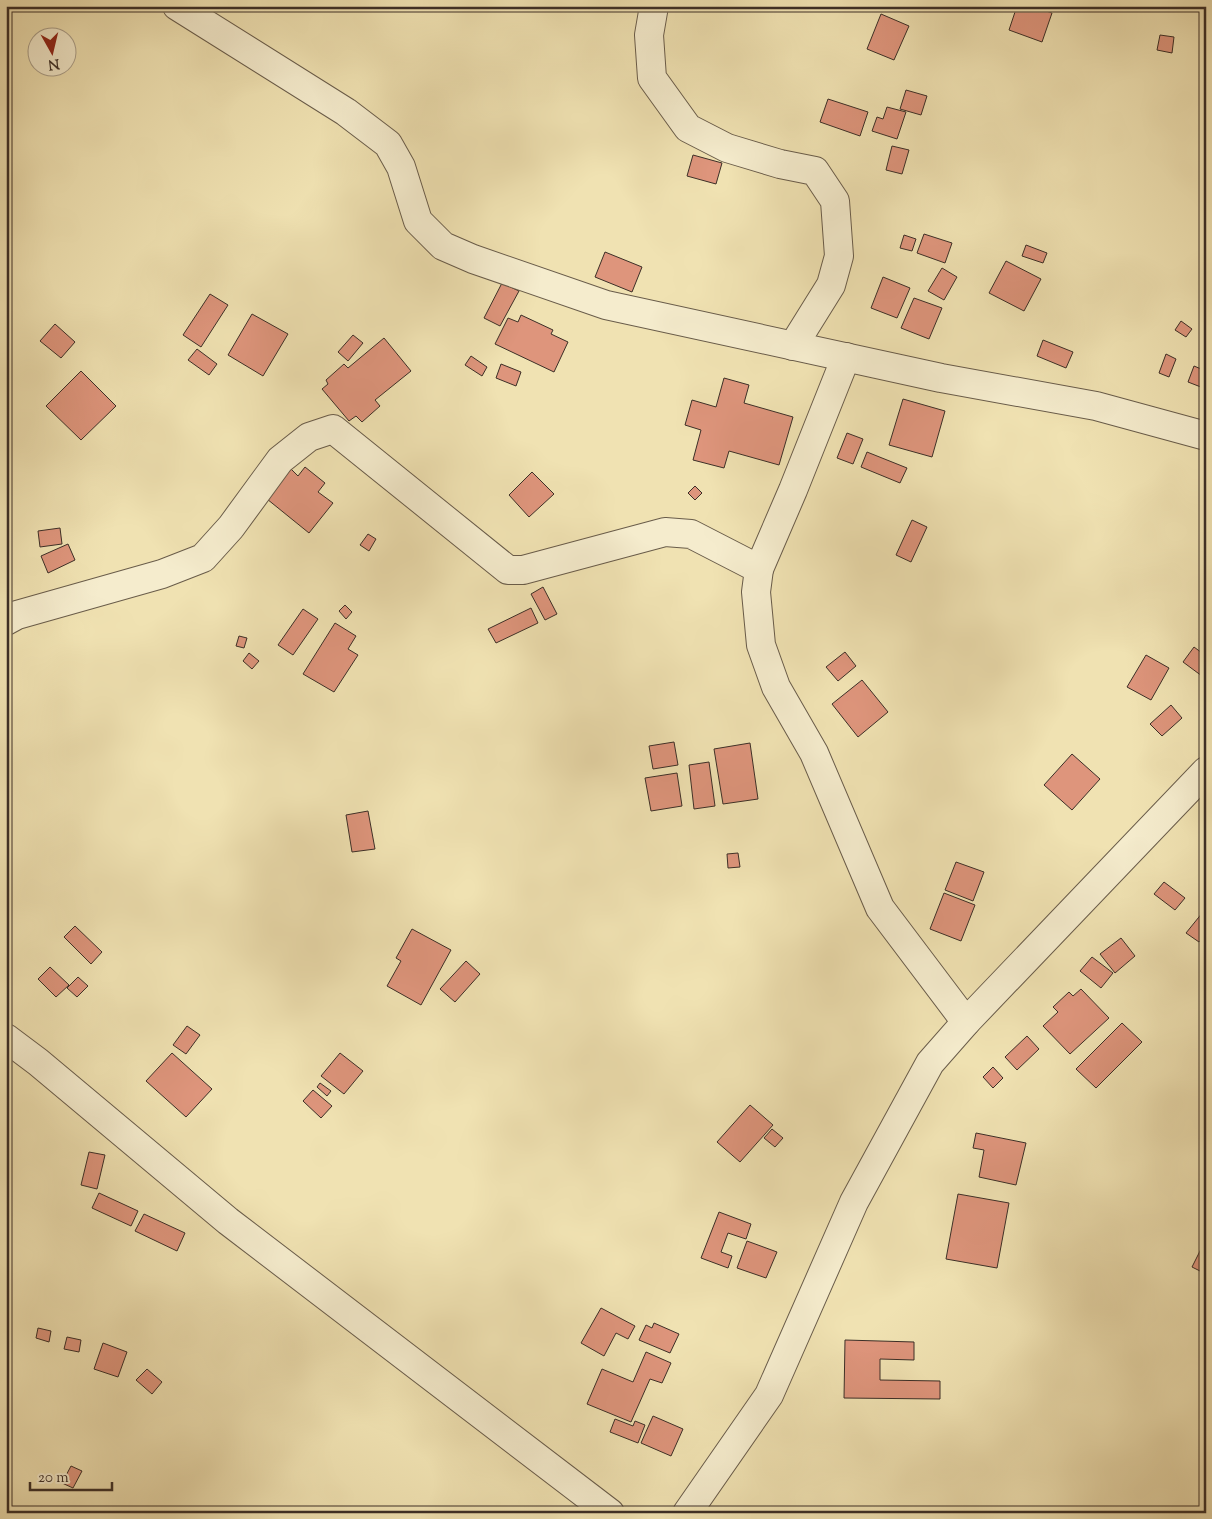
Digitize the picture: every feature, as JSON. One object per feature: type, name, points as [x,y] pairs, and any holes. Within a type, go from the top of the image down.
[{"type":"street","points":[[177,6],[346,112],[388,144],[401,168],[418,221],[443,246],[473,260],[606,305],[941,378],[1096,406],[1206,436]]},
{"type":"street","points":[[654,6],[649,35],[652,78],[688,128],[727,148],[780,164],[815,171],[835,201],[839,256],[831,285],[793,346]]},
{"type":"street","points":[[846,358],[759,569],[756,592],[761,645],[776,687],[814,753],[880,908],[966,1022]]},
{"type":"street","points":[[6,621],[17,615],[162,574],[203,558],[231,527],[280,460],[309,436],[333,429],[508,570],[523,570],[665,532],[691,534],[759,569]]},
{"type":"street","points":[[687,1513],[769,1395],[854,1202],[930,1063],[966,1022],[1206,772]]},
{"type":"street","points":[[6,1038],[38,1062],[228,1221],[610,1513]]},
{"type":"building","points":[[1017,6],[1031,6],[1052,13],[1042,42],[1009,30]]},
{"type":"building","points":[[881,14],[909,26],[894,60],[867,49]]},
{"type":"building","points":[[1160,35],[1174,37],[1172,53],[1157,50]]},
{"type":"building","points":[[906,90],[927,96],[921,115],[900,109]]},
{"type":"building","points":[[828,99],[868,112],[860,136],[820,122]]},
{"type":"building","points":[[887,107],[906,112],[897,139],[872,131],[877,117],[883,119]]},
{"type":"building","points":[[892,146],[909,150],[902,174],[886,170]]},
{"type":"building","points":[[693,155],[722,163],[716,184],[687,176]]},
{"type":"building","points":[[924,234],[952,243],[945,263],[917,253]]},
{"type":"building","points":[[904,235],[916,239],[912,251],[900,248]]},
{"type":"building","points":[[1026,245],[1047,253],[1043,263],[1022,256]]},
{"type":"building","points":[[605,252],[642,267],[632,292],[595,277]]},
{"type":"building","points":[[1006,261],[1041,279],[1024,311],[989,293]]},
{"type":"building","points":[[942,268],[957,277],[944,300],[928,291]]},
{"type":"building","points":[[883,277],[910,288],[897,318],[871,308]]},
{"type":"building","points":[[502,283],[519,291],[500,326],[484,318]]},
{"type":"building","points":[[210,294],[228,305],[201,347],[183,335]]},
{"type":"building","points":[[914,298],[942,308],[929,339],[901,328]]},
{"type":"building","points":[[252,314],[288,334],[263,376],[228,355]]},
{"type":"building","points":[[521,315],[553,330],[551,334],[568,342],[554,372],[495,344],[508,318],[518,322]]},
{"type":"building","points":[[1181,321],[1192,329],[1186,337],[1175,330]]},
{"type":"building","points":[[55,324],[75,342],[61,358],[40,341]]},
{"type":"building","points":[[353,335],[363,343],[348,361],[338,352]]},
{"type":"building","points":[[384,338],[411,371],[375,400],[380,406],[362,422],[356,416],[349,421],[322,389],[328,384],[326,380],[344,364],[348,368]]},
{"type":"building","points":[[1043,340],[1073,352],[1066,368],[1037,356]]},
{"type":"building","points":[[197,349],[217,364],[209,375],[188,360]]},
{"type":"building","points":[[1166,354],[1176,359],[1169,377],[1159,373]]},
{"type":"building","points":[[471,356],[487,367],[482,376],[465,365]]},
{"type":"building","points":[[501,364],[521,372],[516,386],[496,378]]},
{"type":"building","points":[[1194,366],[1206,371],[1206,389],[1188,382]]},
{"type":"building","points":[[81,371],[116,406],[81,440],[46,406]]},
{"type":"building","points":[[724,378],[749,385],[744,403],[793,417],[779,465],[729,451],[724,468],[693,460],[701,430],[685,425],[692,400],[716,407]]},
{"type":"building","points":[[903,399],[945,411],[932,457],[889,445]]},
{"type":"building","points":[[847,433],[863,439],[853,464],[837,458]]},
{"type":"building","points":[[867,452],[907,468],[900,483],[861,467]]},
{"type":"building","points":[[305,467],[325,483],[318,492],[333,503],[309,533],[267,499],[291,469],[298,476]]},
{"type":"building","points":[[532,472],[554,494],[529,517],[509,495]]},
{"type":"building","points":[[695,486],[702,493],[695,500],[688,493]]},
{"type":"building","points":[[912,520],[927,527],[911,562],[896,555]]},
{"type":"building","points":[[60,528],[62,544],[40,547],[38,531]]},
{"type":"building","points":[[368,534],[376,539],[369,551],[360,545]]},
{"type":"building","points":[[68,544],[75,560],[48,573],[41,556]]},
{"type":"building","points":[[543,587],[557,614],[545,620],[531,594]]},
{"type":"building","points":[[345,605],[352,612],[346,619],[339,611]]},
{"type":"building","points":[[531,608],[538,623],[496,643],[488,629]]},
{"type":"building","points":[[303,609],[318,619],[293,655],[278,645]]},
{"type":"building","points":[[335,623],[356,636],[348,649],[358,655],[334,692],[303,674]]},
{"type":"building","points":[[239,636],[247,638],[244,648],[236,646]]},
{"type":"building","points":[[1194,647],[1206,656],[1206,679],[1183,662]]},
{"type":"building","points":[[845,652],[856,666],[838,681],[826,667]]},
{"type":"building","points":[[249,653],[259,661],[252,669],[243,661]]},
{"type":"building","points":[[1146,655],[1169,668],[1151,700],[1127,687]]},
{"type":"building","points":[[862,680],[888,712],[858,737],[832,704]]},
{"type":"building","points":[[1171,705],[1182,718],[1162,736],[1150,724]]},
{"type":"building","points":[[674,742],[678,765],[653,769],[649,746]]},
{"type":"building","points":[[750,743],[758,799],[723,804],[714,749]]},
{"type":"building","points":[[1072,754],[1100,779],[1072,810],[1044,785]]},
{"type":"building","points":[[709,762],[715,806],[694,809],[689,765]]},
{"type":"building","points":[[677,773],[682,806],[651,811],[645,778]]},
{"type":"building","points":[[368,811],[375,849],[352,852],[346,815]]},
{"type":"building","points":[[738,853],[740,867],[728,868],[727,854]]},
{"type":"building","points":[[956,862],[984,872],[973,901],[945,890]]},
{"type":"building","points":[[1164,882],[1185,898],[1175,910],[1154,894]]},
{"type":"building","points":[[944,893],[975,905],[961,941],[930,929]]},
{"type":"building","points":[[1203,912],[1206,914],[1206,934],[1199,942],[1186,933]]},
{"type":"building","points":[[75,926],[102,952],[91,964],[64,937]]},
{"type":"building","points":[[412,929],[451,950],[421,1005],[387,986],[401,961],[396,958]]},
{"type":"building","points":[[1121,938],[1135,956],[1115,973],[1100,954]]},
{"type":"building","points":[[1092,957],[1113,973],[1101,988],[1080,971]]},
{"type":"building","points":[[466,961],[480,974],[455,1002],[440,989]]},
{"type":"building","points":[[50,967],[69,985],[56,997],[38,979]]},
{"type":"building","points":[[78,977],[88,986],[77,997],[67,988]]},
{"type":"building","points":[[1081,989],[1109,1018],[1070,1054],[1043,1026],[1058,1012],[1053,1007],[1069,992],[1073,996]]},
{"type":"building","points":[[1122,1023],[1142,1042],[1096,1088],[1076,1069]]},
{"type":"building","points":[[187,1026],[200,1035],[186,1054],[173,1045]]},
{"type":"building","points":[[1027,1036],[1039,1049],[1017,1070],[1005,1057]]},
{"type":"building","points":[[172,1053],[212,1089],[186,1117],[146,1081]]},
{"type":"building","points":[[340,1053],[363,1071],[344,1094],[321,1076]]},
{"type":"building","points":[[993,1067],[1003,1078],[993,1088],[983,1077]]},
{"type":"building","points":[[320,1083],[331,1091],[327,1096],[317,1087]]},
{"type":"building","points":[[313,1090],[332,1106],[321,1118],[303,1101]]},
{"type":"building","points":[[750,1105],[773,1125],[740,1162],[717,1142]]},
{"type":"building","points":[[772,1129],[783,1138],[775,1147],[764,1138]]},
{"type":"building","points":[[976,1133],[1026,1143],[1016,1185],[979,1177],[984,1150],[973,1148]]},
{"type":"building","points":[[89,1152],[105,1155],[97,1189],[81,1185]]},
{"type":"building","points":[[99,1193],[138,1211],[131,1226],[92,1208]]},
{"type":"building","points":[[958,1194],[1009,1203],[997,1268],[946,1259]]},
{"type":"building","points":[[719,1212],[751,1224],[746,1239],[728,1233],[721,1252],[732,1256],[728,1268],[701,1258]]},
{"type":"building","points":[[144,1214],[185,1233],[177,1251],[135,1231]]},
{"type":"building","points":[[1206,1239],[1206,1274],[1192,1267]]},
{"type":"building","points":[[747,1241],[777,1252],[766,1278],[737,1268]]},
{"type":"building","points":[[601,1308],[635,1326],[628,1339],[616,1333],[604,1356],[581,1343]]},
{"type":"building","points":[[654,1323],[679,1334],[670,1353],[639,1340],[646,1325],[652,1328]]},
{"type":"building","points":[[38,1328],[51,1331],[49,1342],[36,1338]]},
{"type":"building","points":[[67,1337],[81,1340],[79,1352],[64,1349]]},
{"type":"building","points":[[845,1340],[914,1342],[914,1360],[880,1359],[880,1380],[940,1381],[940,1399],[844,1398]]},
{"type":"building","points":[[103,1343],[127,1352],[118,1377],[94,1369]]},
{"type":"building","points":[[646,1352],[671,1363],[662,1383],[650,1379],[631,1422],[587,1404],[602,1369],[633,1382]]},
{"type":"building","points":[[147,1369],[162,1382],[152,1394],[136,1380]]},
{"type":"building","points":[[653,1416],[683,1429],[671,1456],[641,1443]]},
{"type":"building","points":[[615,1419],[633,1426],[635,1421],[645,1425],[638,1443],[610,1432]]},
{"type":"building","points":[[71,1466],[82,1471],[73,1488],[62,1483]]}]
